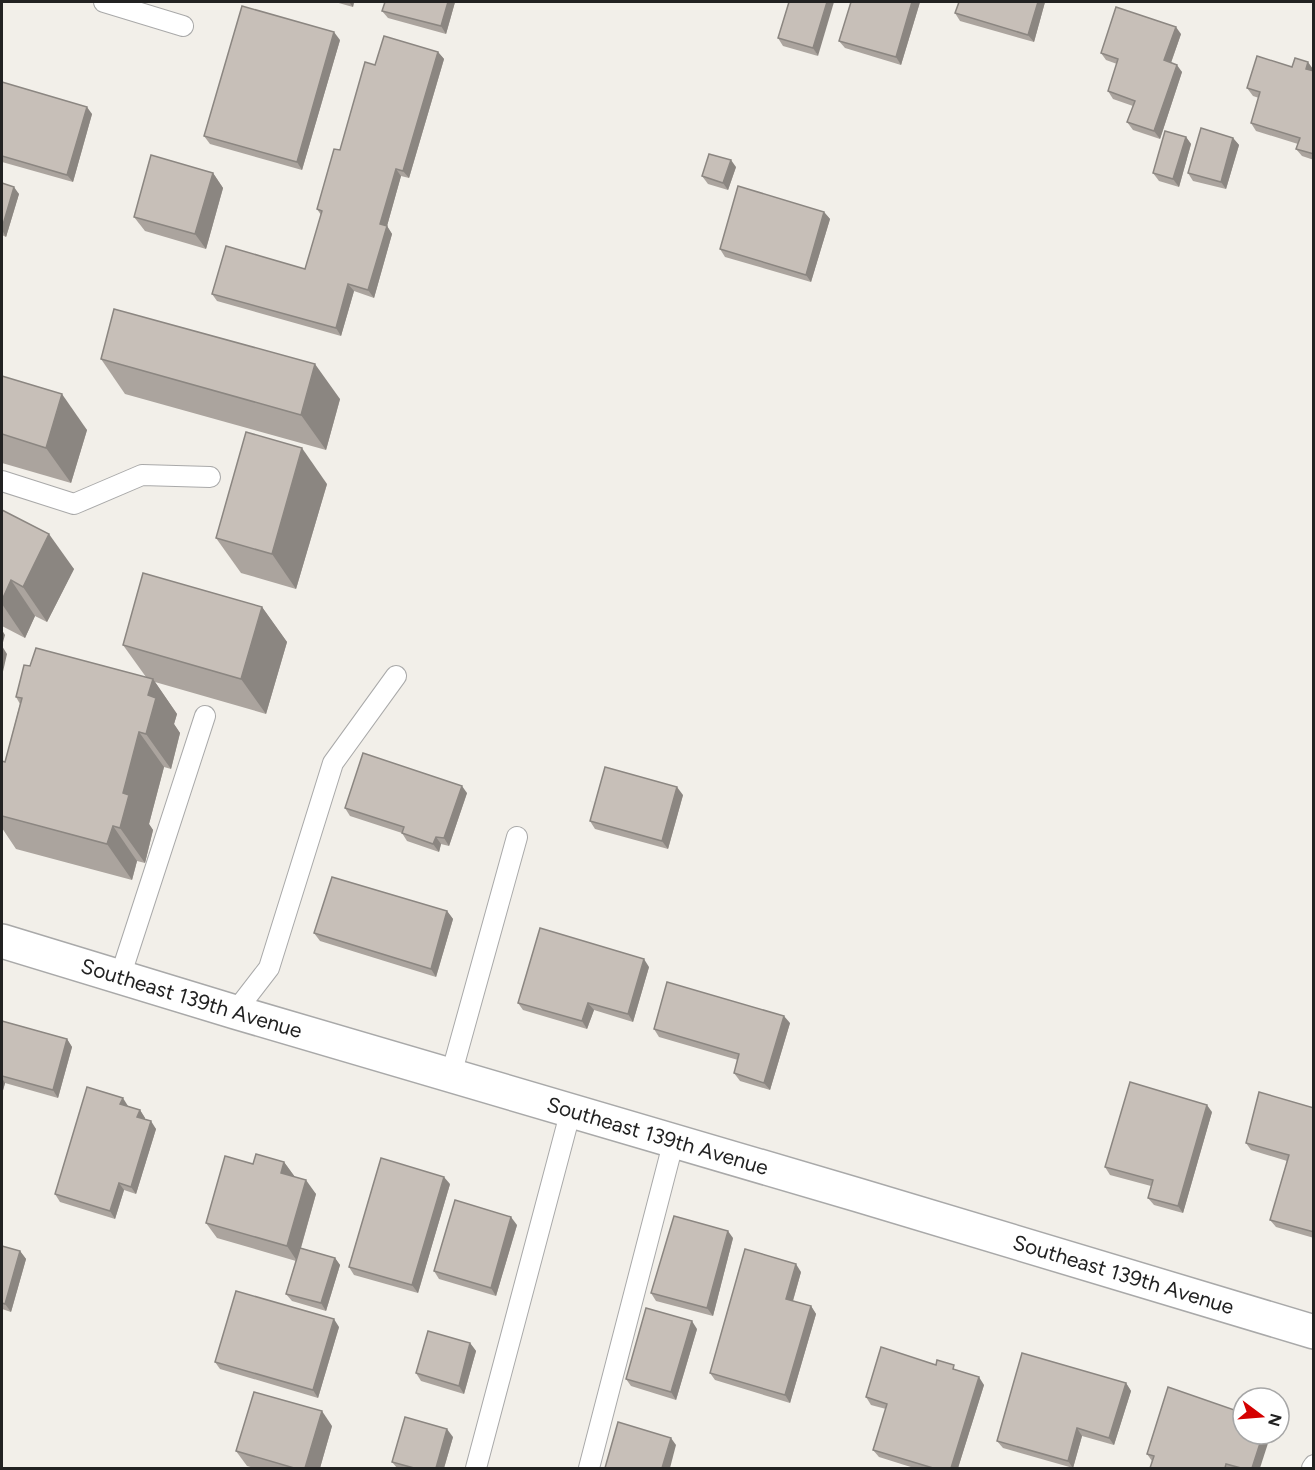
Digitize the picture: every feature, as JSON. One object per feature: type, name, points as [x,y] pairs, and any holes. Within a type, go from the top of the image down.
[{"type":"street","name":"Southeast 139th Avenue","points":[[2,941],[1314,1332]]},
{"type":"lane","points":[[104,2],[183,26]]},
{"type":"lane","points":[[2,481],[74,504],[142,475],[210,477]]},
{"type":"lane","points":[[235,1012],[269,968],[333,763],[396,676]]},
{"type":"lane","points":[[120,977],[205,716]]},
{"type":"lane","points":[[452,1075],[517,837]]},
{"type":"lane","points":[[476,1468],[571,1110]]},
{"type":"lane","points":[[589,1468],[674,1140]]},
{"type":"building","points":[[385,2],[448,2],[441,26],[382,11]]},
{"type":"building","points":[[789,2],[827,2],[813,48],[778,38]]},
{"type":"building","points":[[851,2],[912,2],[896,57],[839,41]]},
{"type":"building","points":[[959,2],[1038,2],[1028,35],[955,13]]},
{"type":"building","points":[[242,6],[334,32],[297,162],[204,136]]},
{"type":"building","points":[[1116,7],[1176,27],[1164,60],[1177,65],[1154,131],[1127,122],[1135,101],[1108,91],[1118,59],[1101,53]]},
{"type":"building","points":[[384,36],[438,52],[403,171],[396,169],[380,224],[387,226],[368,290],[348,284],[336,328],[212,294],[226,246],[305,269],[322,211],[317,209],[334,149],[340,150],[365,62],[375,65]]},
{"type":"building","points":[[1257,56],[1292,67],[1295,58],[1308,62],[1306,69],[1314,71],[1314,154],[1296,149],[1300,138],[1251,123],[1260,92],[1247,88]]},
{"type":"building","points":[[2,82],[87,107],[67,175],[2,156]]},
{"type":"building","points":[[1201,128],[1233,138],[1221,182],[1188,173]]},
{"type":"building","points":[[1165,131],[1186,137],[1173,179],[1153,173]]},
{"type":"building","points":[[709,154],[731,160],[723,183],[702,176]]},
{"type":"building","points":[[151,155],[213,173],[195,234],[134,217]]},
{"type":"building","points":[[2,183],[14,187],[2,228]]},
{"type":"building","points":[[738,186],[824,212],[806,275],[720,249]]},
{"type":"building","points":[[114,309],[315,364],[301,415],[101,359]]},
{"type":"building","points":[[2,376],[62,394],[46,448],[2,434]]},
{"type":"building","points":[[246,432],[302,448],[272,554],[216,538]]},
{"type":"building","points":[[2,510],[49,534],[23,587],[11,580],[2,600]]},
{"type":"building","points":[[143,573],[262,607],[241,679],[123,645]]},
{"type":"building","points":[[36,648],[153,679],[148,695],[156,698],[146,734],[139,732],[123,793],[129,795],[120,828],[113,826],[107,844],[2,816],[2,761],[5,762],[22,698],[16,697],[24,665],[30,666]]},
{"type":"building","points":[[363,753],[462,786],[444,838],[436,837],[433,844],[402,833],[404,827],[345,808]]},
{"type":"building","points":[[605,767],[677,787],[662,841],[590,821]]},
{"type":"building","points":[[332,877],[447,911],[431,969],[314,933]]},
{"type":"building","points":[[540,928],[644,959],[628,1014],[588,1003],[582,1021],[518,1003]]},
{"type":"building","points":[[667,982],[784,1016],[764,1083],[734,1073],[739,1054],[654,1029]]},
{"type":"building","points":[[2,1021],[67,1039],[53,1090],[2,1076]]},
{"type":"building","points":[[1130,1082],[1207,1105],[1178,1206],[1148,1198],[1153,1180],[1105,1167]]},
{"type":"building","points":[[87,1087],[123,1098],[120,1104],[140,1110],[137,1117],[151,1121],[131,1187],[119,1183],[110,1211],[55,1194]]},
{"type":"building","points":[[1259,1092],[1314,1108],[1314,1232],[1270,1220],[1289,1155],[1246,1143]]},
{"type":"building","points":[[256,1154],[284,1162],[281,1173],[306,1180],[287,1246],[206,1223],[225,1156],[253,1164]]},
{"type":"building","points":[[381,1158],[444,1177],[412,1285],[349,1267]]},
{"type":"building","points":[[455,1200],[511,1217],[491,1288],[434,1271]]},
{"type":"building","points":[[674,1216],[728,1231],[707,1308],[651,1293]]},
{"type":"building","points":[[2,1246],[20,1251],[5,1304],[2,1303]]},
{"type":"building","points":[[300,1248],[335,1258],[321,1303],[286,1294]]},
{"type":"building","points":[[745,1249],[796,1264],[786,1299],[811,1306],[785,1395],[710,1373]]},
{"type":"building","points":[[236,1291],[334,1319],[313,1390],[215,1362]]},
{"type":"building","points":[[646,1308],[692,1321],[671,1392],[626,1379]]},
{"type":"building","points":[[428,1331],[470,1343],[459,1386],[416,1373]]},
{"type":"building","points":[[881,1347],[936,1365],[937,1360],[954,1365],[953,1369],[979,1377],[951,1468],[933,1468],[873,1450],[887,1404],[866,1397]]},
{"type":"building","points":[[1022,1353],[1126,1383],[1109,1438],[1077,1428],[1068,1461],[997,1441]]},
{"type":"building","points":[[1168,1387],[1231,1409],[1231,1446],[1259,1446],[1252,1468],[1226,1464],[1225,1468],[1150,1468],[1154,1456],[1147,1454]]},
{"type":"building","points":[[254,1392],[322,1411],[305,1468],[294,1468],[236,1451]]},
{"type":"building","points":[[405,1417],[447,1429],[436,1468],[414,1468],[392,1462]]},
{"type":"building","points":[[618,1422],[671,1438],[662,1468],[605,1468]]}]
